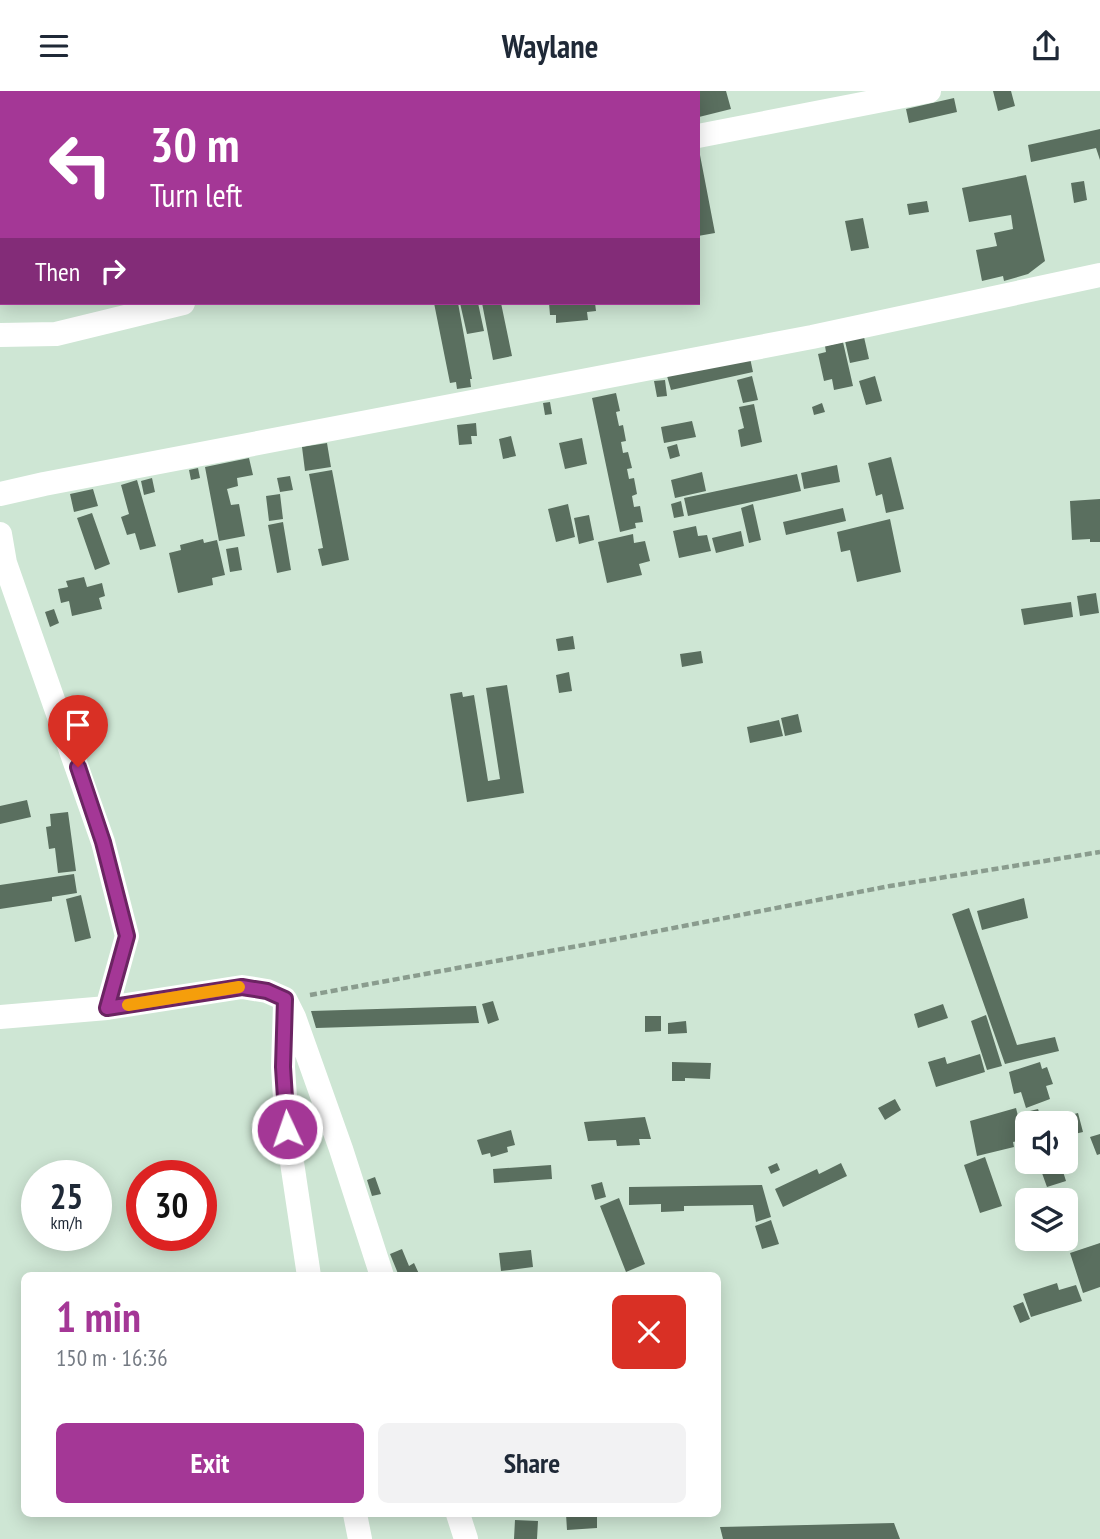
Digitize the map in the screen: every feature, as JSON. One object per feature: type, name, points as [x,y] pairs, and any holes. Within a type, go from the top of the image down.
[{"type":"street","points":[[700,136],[929,91]]},
{"type":"street","points":[[0,494],[812,337],[1100,275]]},
{"type":"street","points":[[0,335],[56,334],[175,305]]},
{"type":"street","points":[[0,534],[5,563],[103,842],[127,936],[107,1008]]},
{"type":"street","points":[[0,1017],[107,1008],[242,987],[267,991],[285,999],[295,1017],[381,1272]]},
{"type":"street","points":[[285,999],[283,1067],[287,1129],[308,1272]]},
{"type":"street","points":[[356,1517],[360,1539]]},
{"type":"street","points":[[459,1517],[466,1539]]},
{"type":"path","points":[[285,999],[627,937],[890,885],[1100,852]]},
{"type":"building","points":[[700,91],[726,91],[731,109],[700,117]]},
{"type":"building","points":[[993,91],[1011,91],[1015,106],[998,111]]},
{"type":"building","points":[[954,98],[957,112],[909,123],[906,109]]},
{"type":"building","points":[[1100,129],[1100,160],[1096,148],[1031,162],[1028,145]]},
{"type":"building","points":[[700,155],[715,233],[700,236]]},
{"type":"building","points":[[1026,175],[1045,261],[1028,274],[1004,281],[1003,276],[982,281],[976,250],[997,246],[994,233],[1013,229],[1011,215],[969,222],[962,188]]},
{"type":"building","points":[[1084,181],[1087,200],[1074,203],[1071,183]]},
{"type":"building","points":[[927,201],[929,212],[909,215],[907,204]]},
{"type":"building","points":[[863,218],[869,248],[851,251],[845,221]]},
{"type":"building","points":[[434,305],[458,305],[472,379],[471,387],[457,389],[456,382],[450,383]]},
{"type":"building","points":[[460,305],[478,305],[484,331],[467,334]]},
{"type":"building","points":[[482,305],[501,305],[512,356],[493,360]]},
{"type":"building","points":[[549,305],[595,305],[596,311],[587,312],[588,320],[556,323],[556,315],[550,315]]},
{"type":"building","points":[[864,337],[869,359],[850,363],[845,341]]},
{"type":"building","points":[[843,342],[853,386],[834,390],[832,379],[824,381],[818,354],[826,352],[825,346]]},
{"type":"building","points":[[750,358],[753,372],[671,390],[667,376]]},
{"type":"building","points":[[752,376],[758,400],[743,403],[737,380]]},
{"type":"building","points":[[875,376],[882,401],[866,405],[859,381]]},
{"type":"building","points":[[665,380],[667,396],[657,397],[654,381]]},
{"type":"building","points":[[616,393],[620,411],[616,412],[619,426],[623,425],[626,441],[621,442],[623,453],[628,452],[632,468],[627,469],[629,479],[634,478],[637,494],[632,496],[634,507],[640,506],[643,522],[635,523],[636,528],[620,532],[592,398]]},
{"type":"building","points":[[550,402],[552,414],[545,415],[543,403]]},
{"type":"building","points":[[822,403],[825,412],[814,415],[812,407]]},
{"type":"building","points":[[754,404],[762,442],[741,447],[738,430],[744,428],[739,407]]},
{"type":"building","points":[[692,421],[696,437],[664,443],[661,427]]},
{"type":"building","points":[[476,423],[477,436],[471,436],[472,444],[459,445],[457,425]]},
{"type":"building","points":[[511,436],[516,456],[503,459],[499,439]]},
{"type":"building","points":[[582,438],[587,464],[565,469],[559,443]]},
{"type":"building","points":[[327,443],[331,467],[305,471],[302,447]]},
{"type":"building","points":[[677,444],[680,456],[670,459],[667,447]]},
{"type":"building","points":[[891,457],[904,509],[886,513],[882,494],[876,496],[868,463]]},
{"type":"building","points":[[249,458],[253,475],[237,478],[238,486],[227,489],[231,505],[239,504],[245,536],[219,541],[205,467]]},
{"type":"building","points":[[837,465],[840,482],[804,489],[801,473]]},
{"type":"building","points":[[198,468],[200,478],[191,480],[189,470]]},
{"type":"building","points":[[332,470],[349,560],[322,566],[318,549],[323,548],[309,474]]},
{"type":"building","points":[[702,472],[706,491],[675,498],[671,480]]},
{"type":"building","points":[[797,474],[801,491],[688,516],[684,498]]},
{"type":"building","points":[[290,476],[293,490],[280,492],[277,478]]},
{"type":"building","points":[[152,478],[155,492],[144,495],[141,481]]},
{"type":"building","points":[[137,480],[156,546],[140,550],[135,533],[127,535],[121,517],[129,514],[121,485]]},
{"type":"building","points":[[93,489],[98,506],[74,512],[70,494]]},
{"type":"building","points":[[280,494],[283,519],[269,521],[266,496]]},
{"type":"building","points":[[1100,499],[1100,542],[1090,542],[1090,539],[1072,540],[1070,501]]},
{"type":"building","points":[[681,501],[684,516],[674,518],[671,504]]},
{"type":"building","points":[[568,504],[575,537],[556,542],[548,509]]},
{"type":"building","points":[[753,504],[761,540],[749,543],[741,508]]},
{"type":"building","points":[[843,508],[846,521],[786,535],[783,522]]},
{"type":"building","points":[[92,513],[110,564],[95,570],[77,518]]},
{"type":"building","points":[[589,515],[594,540],[579,544],[574,518]]},
{"type":"building","points":[[890,519],[901,572],[857,582],[850,550],[841,552],[837,532]]},
{"type":"building","points":[[283,522],[291,570],[277,573],[268,525]]},
{"type":"building","points":[[696,526],[698,536],[707,535],[711,551],[679,558],[673,531]]},
{"type":"building","points":[[741,531],[744,546],[716,553],[712,538]]},
{"type":"building","points":[[633,534],[634,543],[645,541],[650,561],[639,564],[642,575],[607,583],[598,542]]},
{"type":"building","points":[[203,539],[204,543],[217,540],[225,575],[212,578],[213,585],[178,593],[169,553],[181,550],[180,545]]},
{"type":"building","points":[[238,547],[242,570],[230,572],[226,549]]},
{"type":"building","points":[[84,577],[87,587],[102,583],[105,596],[99,598],[102,609],[72,616],[69,601],[61,603],[58,589],[68,587],[66,581]]},
{"type":"building","points":[[1096,593],[1099,613],[1080,616],[1077,596]]},
{"type":"building","points":[[1071,602],[1073,617],[1024,625],[1021,609]]},
{"type":"building","points":[[54,609],[59,623],[50,627],[45,612]]},
{"type":"building","points":[[573,636],[575,649],[558,651],[556,639]]},
{"type":"building","points":[[701,651],[703,663],[682,667],[680,654]]},
{"type":"building","points":[[569,672],[572,691],[559,693],[556,675]]},
{"type":"building","points":[[507,685],[524,793],[467,802],[450,694],[462,692],[463,697],[474,695],[488,781],[500,779],[486,688]]},
{"type":"building","points":[[798,714],[802,732],[785,736],[781,718]]},
{"type":"building","points":[[779,720],[783,736],[750,743],[747,727]]},
{"type":"building","points":[[27,800],[31,817],[0,824],[0,806]]},
{"type":"building","points":[[68,812],[76,871],[58,873],[55,848],[49,849],[46,827],[51,826],[50,814]]},
{"type":"building","points":[[74,874],[77,893],[52,897],[52,901],[0,909],[0,885]]},
{"type":"building","points":[[81,895],[91,938],[75,942],[66,899]]},
{"type":"building","points":[[1024,898],[1028,918],[982,930],[977,911]]},
{"type":"building","points":[[969,908],[1017,1045],[1055,1037],[1059,1051],[1005,1064],[952,914]]},
{"type":"building","points":[[493,1001],[499,1020],[488,1024],[482,1004]]},
{"type":"building","points":[[943,1004],[948,1018],[918,1028],[914,1014]]},
{"type":"building","points":[[476,1006],[479,1023],[316,1028],[311,1011]]},
{"type":"building","points":[[986,1015],[1002,1066],[987,1070],[971,1021]]},
{"type":"building","points":[[645,1016],[661,1016],[661,1031],[645,1032]]},
{"type":"building","points":[[686,1021],[687,1033],[668,1034],[668,1023]]},
{"type":"building","points":[[980,1054],[985,1072],[936,1087],[928,1062],[945,1057],[947,1064]]},
{"type":"building","points":[[672,1062],[711,1063],[710,1079],[685,1078],[685,1081],[672,1081]]},
{"type":"building","points":[[1040,1062],[1042,1069],[1047,1067],[1053,1084],[1046,1086],[1050,1099],[1026,1108],[1021,1092],[1014,1094],[1009,1072]]},
{"type":"building","points":[[895,1099],[901,1110],[885,1120],[878,1108]]},
{"type":"building","points":[[1016,1108],[1014,1147],[977,1156],[970,1121]]},
{"type":"building","points":[[1078,1113],[1083,1132],[1078,1133]]},
{"type":"building","points":[[645,1117],[651,1139],[639,1139],[640,1145],[617,1146],[616,1140],[588,1141],[584,1122]]},
{"type":"building","points":[[511,1130],[515,1145],[507,1147],[508,1152],[491,1157],[490,1153],[482,1155],[477,1140]]},
{"type":"building","points":[[1100,1134],[1100,1154],[1097,1155],[1090,1137]]},
{"type":"building","points":[[985,1157],[1002,1206],[980,1213],[964,1165]]},
{"type":"building","points":[[777,1163],[780,1170],[771,1174],[768,1167]]},
{"type":"building","points":[[841,1163],[847,1176],[783,1207],[775,1189],[817,1169],[819,1174]]},
{"type":"building","points":[[551,1165],[552,1179],[494,1183],[493,1169]]},
{"type":"building","points":[[1042,1174],[1064,1174],[1066,1181],[1047,1187]]},
{"type":"building","points":[[375,1177],[381,1194],[372,1196],[367,1180]]},
{"type":"building","points":[[602,1182],[606,1197],[595,1200],[591,1185]]},
{"type":"building","points":[[762,1185],[771,1217],[756,1222],[753,1205],[684,1206],[684,1211],[661,1212],[661,1204],[629,1205],[629,1187]]},
{"type":"building","points":[[619,1198],[645,1264],[626,1272],[600,1206]]},
{"type":"building","points":[[771,1220],[779,1244],[762,1249],[755,1226]]},
{"type":"building","points":[[1100,1243],[1100,1287],[1083,1293],[1070,1253]]},
{"type":"building","points":[[402,1249],[409,1266],[414,1263],[418,1272],[397,1272],[390,1254]]},
{"type":"building","points":[[531,1250],[533,1267],[501,1271],[499,1253]]},
{"type":"building","points":[[1057,1283],[1059,1290],[1076,1285],[1082,1301],[1031,1317],[1023,1294]]},
{"type":"building","points":[[1023,1302],[1030,1319],[1020,1323],[1013,1306]]},
{"type":"building","points":[[566,1517],[597,1517],[597,1528],[567,1530]]},
{"type":"building","points":[[515,1520],[538,1521],[537,1539],[514,1539]]},
{"type":"building","points":[[894,1523],[900,1539],[723,1539],[720,1527]]},
{"type":"slow traffic","points":[[128,1005],[239,987]]},
{"type":"route","points":[[78,767],[103,842],[127,936],[107,1008],[242,987],[267,991],[285,999],[283,1067],[287,1129]]}]
